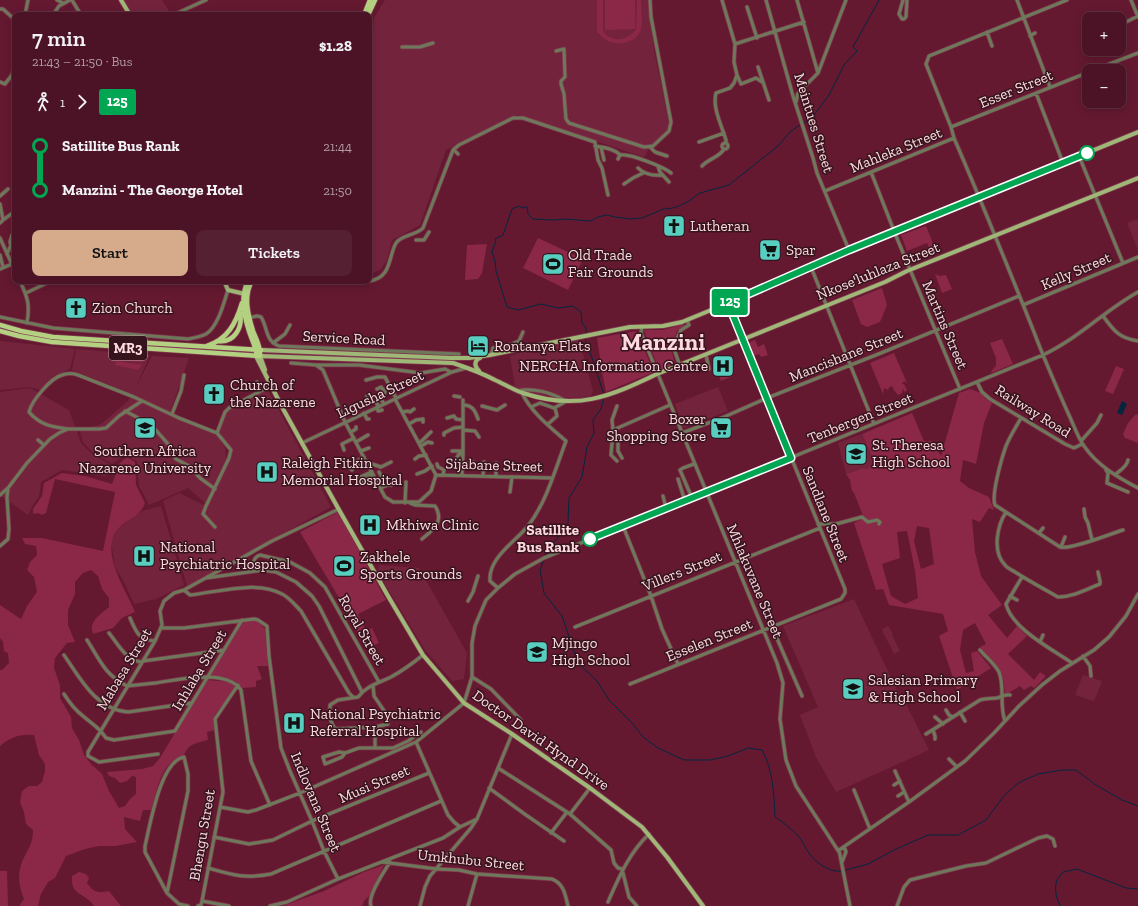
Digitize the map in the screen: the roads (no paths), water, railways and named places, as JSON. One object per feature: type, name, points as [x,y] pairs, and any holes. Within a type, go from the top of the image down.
[{"type":"highway","points":[[366,12],[371,1]]},
{"type":"highway","points":[[369,12],[371,1]]},
{"type":"highway","points":[[204,347],[218,341],[232,328],[243,302],[247,284]]},
{"type":"highway","points":[[248,318],[245,294],[250,284]]},
{"type":"highway","points":[[243,302],[258,350],[258,356]]},
{"type":"highway","name":"MR3","points":[[0,325],[21,331],[53,337],[258,350]]},
{"type":"highway","name":"MR3","points":[[0,331],[52,342],[258,356]]},
{"type":"main road","points":[[121,0],[128,12]]},
{"type":"main road","points":[[488,376],[476,368],[475,364],[479,358],[630,326],[663,326],[687,320],[849,250],[1138,132]]},
{"type":"main road","name":"Nkose'luhlaza Street","points":[[258,356],[453,363],[488,376],[520,392],[555,400],[575,402],[593,399],[627,388],[658,374],[706,356],[911,270],[1138,178]]},
{"type":"main road","points":[[225,284],[228,290],[245,294]]},
{"type":"main road","points":[[258,350],[450,358],[470,358],[491,355]]},
{"type":"main road","name":"Doctor David Hynd Drive","points":[[258,356],[302,442],[388,596],[423,655],[464,703],[590,788],[642,827],[649,834],[703,906]]},
{"type":"street","points":[[26,12],[28,0]]},
{"type":"street","points":[[57,0],[63,3]]},
{"type":"street","points":[[55,12],[63,3],[71,0],[79,12]]},
{"type":"street","points":[[180,12],[206,0]]},
{"type":"street","points":[[650,0],[651,17],[670,122],[669,131],[650,147]]},
{"type":"street","points":[[722,0],[735,44],[734,62],[741,84],[756,78],[762,82]]},
{"type":"street","name":"Meintues Street","points":[[766,0],[817,173],[849,250]]},
{"type":"street","points":[[797,0],[818,73]]},
{"type":"street","points":[[796,104],[798,93],[818,73],[846,0]]},
{"type":"street","points":[[903,0],[899,14],[902,19],[906,17],[907,0]]},
{"type":"street","points":[[1018,0],[1050,87]]},
{"type":"street","points":[[1067,0],[929,56],[926,64],[954,138],[996,236],[1019,296],[1082,443],[1092,457],[1105,468],[1114,475],[1138,488]]},
{"type":"street","points":[[1126,22],[1138,17],[1131,0]]},
{"type":"street","points":[[747,7],[757,38]]},
{"type":"street","points":[[0,8],[12,17]]},
{"type":"street","points":[[735,44],[804,22]]},
{"type":"street","points":[[987,32],[992,46]]},
{"type":"street","points":[[1030,36],[1035,33]]},
{"type":"street","points":[[402,47],[420,47],[433,43]]},
{"type":"street","points":[[556,51],[564,48],[565,77],[560,84],[564,94],[566,119],[569,123],[650,147],[655,152],[667,156]]},
{"type":"street","name":"Esser Street","points":[[1109,64],[1138,53]]},
{"type":"street","points":[[758,67],[769,100]]},
{"type":"street","points":[[0,82],[5,84],[9,80],[12,72]]},
{"type":"street","name":"Esser Street","points":[[951,127],[1082,74]]},
{"type":"street","points":[[702,166],[710,159],[722,153],[724,149],[722,146],[726,144],[714,98],[716,93],[730,88],[737,75]]},
{"type":"street","points":[[1036,93],[1063,163]]},
{"type":"street","points":[[372,280],[384,273],[390,263],[393,249],[398,240],[414,234],[423,228],[453,150],[476,136],[517,118],[523,118],[595,142],[598,160],[602,168],[608,195]]},
{"type":"street","points":[[699,142],[724,133]]},
{"type":"street","name":"Mahleka Street","points":[[825,191],[954,138]]},
{"type":"street","points":[[595,146],[616,151],[619,157],[628,155],[655,164],[671,173]]},
{"type":"street","points":[[601,147],[604,160]]},
{"type":"street","points":[[453,150],[456,150],[458,154]]},
{"type":"street","points":[[1079,156],[1094,196],[1123,263]]},
{"type":"street","points":[[655,164],[669,182]]},
{"type":"street","points":[[638,168],[643,173],[663,175]]},
{"type":"street","points":[[871,172],[895,232]]},
{"type":"street","points":[[624,184],[643,173]]},
{"type":"street","points":[[0,196],[8,188]]},
{"type":"street","points":[[0,204],[3,220]]},
{"type":"street","points":[[0,223],[12,213]]},
{"type":"street","points":[[416,240],[424,240],[429,232]]},
{"type":"street","name":"Martins Street","points":[[895,232],[960,389]]},
{"type":"street","points":[[12,235],[10,242],[12,243]]},
{"type":"street","points":[[0,238],[12,264],[2,268],[0,255]]},
{"type":"street","points":[[7,254],[12,246]]},
{"type":"street","name":"Kelly Street","points":[[1023,305],[1138,257]]},
{"type":"street","points":[[811,267],[874,424]]},
{"type":"street","points":[[23,284],[29,308],[27,323]]},
{"type":"street","points":[[26,293],[45,284]]},
{"type":"street","points":[[0,316],[53,328],[188,339],[207,334],[214,326],[228,290]]},
{"type":"street","name":"Tenbergen Street","points":[[464,703],[472,677],[472,643],[475,626],[486,600],[515,574],[536,562],[960,389],[1061,346],[1124,300],[1138,292]]},
{"type":"street","name":"Mancishane Street","points":[[682,433],[1019,296]]},
{"type":"street","name":"Sandlane Street","points":[[728,303],[845,589],[845,593],[841,599]]},
{"type":"street","points":[[248,318],[257,316],[261,317],[265,322],[269,339],[273,343],[285,334],[290,325]]},
{"type":"street","points":[[1103,316],[1118,334],[1129,340],[1138,341]]},
{"type":"street","points":[[680,366],[674,349],[680,330],[688,325],[687,320]]},
{"type":"street","name":"Mhlakuvane Street","points":[[642,326],[641,333],[777,663],[783,683],[780,719],[782,740],[786,760],[796,786],[834,844],[840,851],[845,852]]},
{"type":"street","points":[[491,355],[493,348],[507,346],[519,341],[523,332]]},
{"type":"street","name":"Service Road","points":[[273,343],[284,346],[459,354]]},
{"type":"street","points":[[706,356],[710,369]]},
{"type":"street","points":[[291,364],[359,365],[421,373],[445,369],[451,372]]},
{"type":"street","points":[[316,365],[323,370],[345,422],[385,497],[393,502],[435,506],[439,513],[436,526],[422,538]]},
{"type":"street","name":"Ligusha Street","points":[[302,442],[319,436],[378,406],[451,372],[468,368]]},
{"type":"street","points":[[142,401],[125,411],[105,428],[68,429],[52,427],[36,419],[29,412],[37,396],[52,380],[61,375],[70,373],[142,401],[217,433],[231,450],[229,458],[203,514],[215,527]]},
{"type":"street","points":[[172,414],[181,391],[184,375]]},
{"type":"street","points":[[366,380],[377,377],[385,377],[436,475],[431,491],[419,502],[410,503]]},
{"type":"street","points":[[257,382],[259,392]]},
{"type":"street","name":"Railway Road","points":[[977,382],[982,392],[990,399],[1072,448],[1082,443]]},
{"type":"street","points":[[217,433],[225,412],[272,385]]},
{"type":"street","points":[[376,389],[381,387],[384,391],[381,399],[384,404]]},
{"type":"street","points":[[498,588],[490,581],[489,575],[493,565],[528,526],[542,504],[549,489],[566,441],[531,407],[520,392]]},
{"type":"street","points":[[367,396],[370,400],[376,402],[378,411],[382,410]]},
{"type":"street","points":[[454,396],[460,396]]},
{"type":"street","points":[[462,474],[463,400]]},
{"type":"street","points":[[555,408],[566,401]]},
{"type":"street","points":[[531,407],[540,403],[555,408]]},
{"type":"street","points":[[463,405],[472,407],[478,419]]},
{"type":"street","points":[[482,406],[497,410],[505,405]]},
{"type":"street","points":[[613,430],[670,405]]},
{"type":"street","points":[[617,406],[612,420],[613,430],[611,455],[617,461]]},
{"type":"street","points":[[548,424],[557,416],[555,408]]},
{"type":"street","points":[[402,412],[410,412],[414,409]]},
{"type":"street","points":[[125,411],[154,428],[176,459],[189,466],[200,478],[215,489]]},
{"type":"street","points":[[364,413],[367,419],[369,419]]},
{"type":"street","points":[[447,418],[454,416],[456,419],[463,420]]},
{"type":"street","points":[[1082,443],[1101,416]]},
{"type":"street","points":[[1021,418],[1006,446],[994,492],[993,500],[995,505],[1061,548],[1074,546],[1092,540],[1100,535],[1122,530]]},
{"type":"street","points":[[409,424],[420,419],[423,419],[423,422]]},
{"type":"street","points":[[351,432],[356,429],[356,427]]},
{"type":"street","points":[[444,435],[447,431],[459,427],[475,431],[478,437]]},
{"type":"street","points":[[0,495],[8,488],[27,463],[44,445],[59,433],[68,429]]},
{"type":"street","points":[[420,444],[431,432]]},
{"type":"street","points":[[356,442],[368,435]]},
{"type":"street","points":[[618,435],[618,450],[622,458]]},
{"type":"street","points":[[344,450],[342,444],[354,438]]},
{"type":"street","points":[[38,440],[44,445]]},
{"type":"street","points":[[420,444],[432,442]]},
{"type":"street","points":[[361,451],[369,448]]},
{"type":"street","points":[[452,451],[463,453]]},
{"type":"street","points":[[456,461],[459,454],[463,453]]},
{"type":"street","points":[[414,459],[419,456],[426,455]]},
{"type":"street","points":[[355,462],[365,459]]},
{"type":"street","points":[[352,470],[351,469],[365,459]]},
{"type":"street","points":[[1114,475],[1127,464],[1128,460]]},
{"type":"street","points":[[369,465],[372,464],[381,467],[391,462]]},
{"type":"street","points":[[463,464],[473,462]]},
{"type":"street","points":[[483,476],[484,462]]},
{"type":"street","points":[[496,463],[496,476]]},
{"type":"street","points":[[437,464],[438,467],[444,470],[443,475]]},
{"type":"street","points":[[692,498],[680,470],[694,464]]},
{"type":"street","points":[[417,474],[432,466]]},
{"type":"street","points":[[1105,468],[1108,473],[1107,483],[1128,492]]},
{"type":"street","points":[[377,480],[382,477],[379,472]]},
{"type":"street","points":[[355,478],[373,473]]},
{"type":"street","points":[[360,484],[373,473]]},
{"type":"street","name":"Sijabane Street","points":[[436,475],[462,474],[552,478]]},
{"type":"street","points":[[510,492],[512,477]]},
{"type":"street","points":[[678,479],[685,501]]},
{"type":"street","points":[[405,502],[406,482]]},
{"type":"street","points":[[381,488],[387,485],[392,485]]},
{"type":"street","points":[[0,546],[8,539],[8,488]]},
{"type":"street","points":[[663,496],[666,508]]},
{"type":"street","name":"Mabasa Street","points":[[158,754],[99,762],[88,756],[88,752],[155,641],[162,625],[160,611],[164,601],[174,593],[184,590],[272,541],[339,509]]},
{"type":"street","points":[[1084,510],[1092,540]]},
{"type":"street","points":[[1006,512],[997,531],[999,554],[1004,565],[1022,577],[1058,597],[1075,594],[1100,584],[1098,572]]},
{"type":"street","points":[[818,524],[836,524],[862,518],[868,523],[877,520],[880,524]]},
{"type":"street","points":[[623,526],[662,628],[678,664]]},
{"type":"street","points":[[1116,527],[1118,532]]},
{"type":"street","name":"Villers Street","points":[[575,627],[820,528]]},
{"type":"street","points":[[1039,533],[1043,528]]},
{"type":"street","points":[[1061,548],[1065,537]]},
{"type":"street","points":[[1085,537],[1087,542]]},
{"type":"street","name":"Royal Street","points":[[254,571],[254,559],[256,556],[260,555],[290,562],[310,573],[325,587],[379,682]]},
{"type":"street","points":[[204,578],[264,570],[276,572],[296,582],[312,596],[319,606],[362,692]]},
{"type":"street","points":[[468,601],[476,585],[478,576]]},
{"type":"street","points":[[1022,577],[1006,604],[1008,612],[1022,628],[1072,663]]},
{"type":"street","points":[[184,590],[190,595],[258,586],[282,594],[291,600],[301,611],[349,693],[354,697]]},
{"type":"street","points":[[840,851],[849,843],[909,802],[923,790],[930,789],[935,780],[947,775],[968,761],[997,734],[1007,720],[1042,685],[1060,670],[1094,650],[1109,637],[1126,616],[1138,594]]},
{"type":"street","points":[[1010,596],[1017,600]]},
{"type":"street","name":"Esselen Street","points":[[630,684],[841,599]]},
{"type":"street","points":[[130,618],[136,632],[142,638],[148,641],[155,641]]},
{"type":"street","name":"Indlovana Street","points":[[161,628],[184,628],[242,620],[258,620],[267,626],[269,656],[282,748],[290,771],[324,851],[338,879]]},
{"type":"street","name":"Inhlaba Street","points":[[101,729],[106,738],[114,740],[175,731],[242,620]]},
{"type":"street","points":[[772,627],[802,696]]},
{"type":"street","points":[[109,633],[129,658],[134,661],[142,662],[224,650]]},
{"type":"street","points":[[1040,642],[1043,635]]},
{"type":"street","points":[[87,640],[110,675],[127,686],[208,677],[230,680],[238,685],[241,690],[251,761],[270,805]]},
{"type":"street","points":[[980,650],[998,671],[1001,681],[1001,697],[1007,720]]},
{"type":"street","points":[[64,655],[89,692],[95,698],[118,712],[128,712],[191,703]]},
{"type":"street","points":[[373,685],[374,696],[387,715],[388,724],[334,728],[330,716],[330,705],[338,700],[358,697],[362,692],[373,685],[391,677],[423,655]]},
{"type":"street","points":[[1083,656],[1090,666],[1091,676]]},
{"type":"street","points":[[472,677],[491,689],[521,720]]},
{"type":"street","name":"Bhengu Street","points":[[202,901],[223,792],[215,719],[238,685]]},
{"type":"street","points":[[64,694],[78,712],[101,729]]},
{"type":"street","points":[[926,734],[944,725],[963,708],[984,697],[991,700],[1007,694],[1010,695]]},
{"type":"street","points":[[220,807],[248,812],[300,793],[416,742],[464,703]]},
{"type":"street","points":[[946,710],[949,715],[953,717]]},
{"type":"street","points":[[960,712],[964,721]]},
{"type":"street","points":[[935,717],[944,725]]},
{"type":"street","points":[[375,726],[375,747]]},
{"type":"street","points":[[933,730],[935,739]]},
{"type":"street","points":[[345,752],[342,757],[325,764],[323,757],[335,753],[359,748],[393,748],[408,741],[421,732]]},
{"type":"street","points":[[420,906],[425,887],[430,876],[477,819],[512,734]]},
{"type":"street","points":[[416,742],[448,816],[460,827]]},
{"type":"street","points":[[335,753],[337,759]]},
{"type":"street","points":[[167,892],[188,791],[188,774],[184,757],[179,758],[175,762],[169,769],[160,785],[145,846],[145,852],[167,892],[179,904],[188,906]]},
{"type":"street","points":[[949,759],[960,771]]},
{"type":"street","points":[[498,768],[570,814],[611,850],[614,863],[618,868],[622,869]]},
{"type":"street","points":[[896,771],[909,802]]},
{"type":"street","name":"Musi Street","points":[[214,837],[249,844],[273,840],[312,821],[429,773]]},
{"type":"street","points":[[894,785],[900,780]]},
{"type":"street","points":[[490,788],[551,833],[564,840]]},
{"type":"street","points":[[570,814],[590,788]]},
{"type":"street","points":[[854,790],[870,829]]},
{"type":"street","points":[[898,796],[904,792]]},
{"type":"street","points":[[208,868],[240,876],[255,877],[271,874],[441,801]]},
{"type":"street","points":[[551,833],[566,812]]},
{"type":"street","points":[[270,906],[287,902],[381,861],[443,838],[460,827],[477,819]]},
{"type":"street","points":[[608,902],[622,869],[642,841],[649,834]]},
{"type":"street","points":[[897,906],[904,887],[910,880],[966,866],[986,863],[1038,838],[1047,836],[1053,839],[1055,846]]},
{"type":"street","points":[[843,863],[845,852],[849,843]]},
{"type":"street","points":[[840,851],[845,852]]},
{"type":"street","points":[[840,851],[850,906]]},
{"type":"street","name":"Umkhubu Street","points":[[381,861],[437,869],[460,870],[477,874],[552,879],[559,882],[568,906]]},
{"type":"street","points":[[371,906],[371,896],[390,862]]},
{"type":"street","points":[[622,869],[629,897],[636,906]]},
{"type":"street","points":[[468,906],[477,874]]},
{"type":"street","points":[[198,906],[201,905],[202,901],[230,906]]},
{"type":"water","points":[[1122,401],[1127,404],[1122,415],[1117,413]]},
{"type":"waterway","points":[[804,123],[814,115],[829,95],[844,65],[857,51],[853,47],[879,0]]},
{"type":"waterway","points":[[586,333],[586,328],[582,323],[581,312],[573,306],[558,308],[541,304],[518,310],[507,307],[492,252],[496,241],[495,239],[503,235],[512,209],[519,206],[523,208],[527,207],[528,214],[533,219],[591,221],[598,217],[607,215],[630,219],[642,218],[666,208],[669,209],[679,206],[700,193],[729,185],[778,146],[790,132],[801,124]]},
{"type":"waterway","points":[[585,337],[604,394]]},
{"type":"waterway","points":[[545,556],[548,549],[568,523],[569,498],[582,477],[587,447],[594,433],[593,420],[601,409],[604,397]]},
{"type":"waterway","points":[[544,559],[540,570],[544,593],[562,616],[578,663],[597,681],[609,700],[633,724],[643,737],[658,748],[684,760],[710,760],[728,756],[748,748],[762,750],[766,757],[771,774],[775,817],[796,834],[819,863],[828,869],[841,871]]},
{"type":"waterway","points":[[846,870],[868,864],[896,849],[928,835],[958,835],[986,820],[1003,797],[1018,783],[1038,774],[1062,770],[1076,770],[1096,785],[1122,800],[1138,806]]},
{"type":"waterway","points":[[1061,906],[1057,897],[1056,886],[1057,880],[1063,872],[1077,869],[1126,888],[1138,889]]},
{"type":"place","name":"Lutheran","points":[[674,226]]},
{"type":"place","name":"Spar","points":[[770,250]]},
{"type":"place","name":"Old Trade Fair Grounds","points":[[553,264]]},
{"type":"place","name":"Zion Church","points":[[76,308]]},
{"type":"place","name":"Rontanya Flats","points":[[478,346]]},
{"type":"place","name":"NERCHA Information Centre","points":[[723,366]]},
{"type":"place","name":"Church of the Nazarene","points":[[214,394]]},
{"type":"place","name":"Southern Africa Nazarene University","points":[[145,428]]},
{"type":"place","name":"Boxer Shopping Store","points":[[721,428]]},
{"type":"place","name":"St. Theresa High School","points":[[856,454]]},
{"type":"place","name":"Raleigh Fitkin Memorial Hospital","points":[[267,472]]},
{"type":"place","name":"Mkhiwa Clinic","points":[[370,525]]},
{"type":"place","name":"Satillite Bus Rank","points":[[590,539]]},
{"type":"place","name":"National Psychiatric Hospital","points":[[144,556]]},
{"type":"place","name":"Zakhele Sports Grounds","points":[[344,566]]},
{"type":"place","name":"Mjingo High School","points":[[537,652]]},
{"type":"place","name":"Salesian Primary & High School","points":[[853,689]]},
{"type":"place","name":"National Psychiatric Referral Hospital","points":[[294,723]]},
{"type":"district","name":"Manzini","points":[[663,342]]}]
